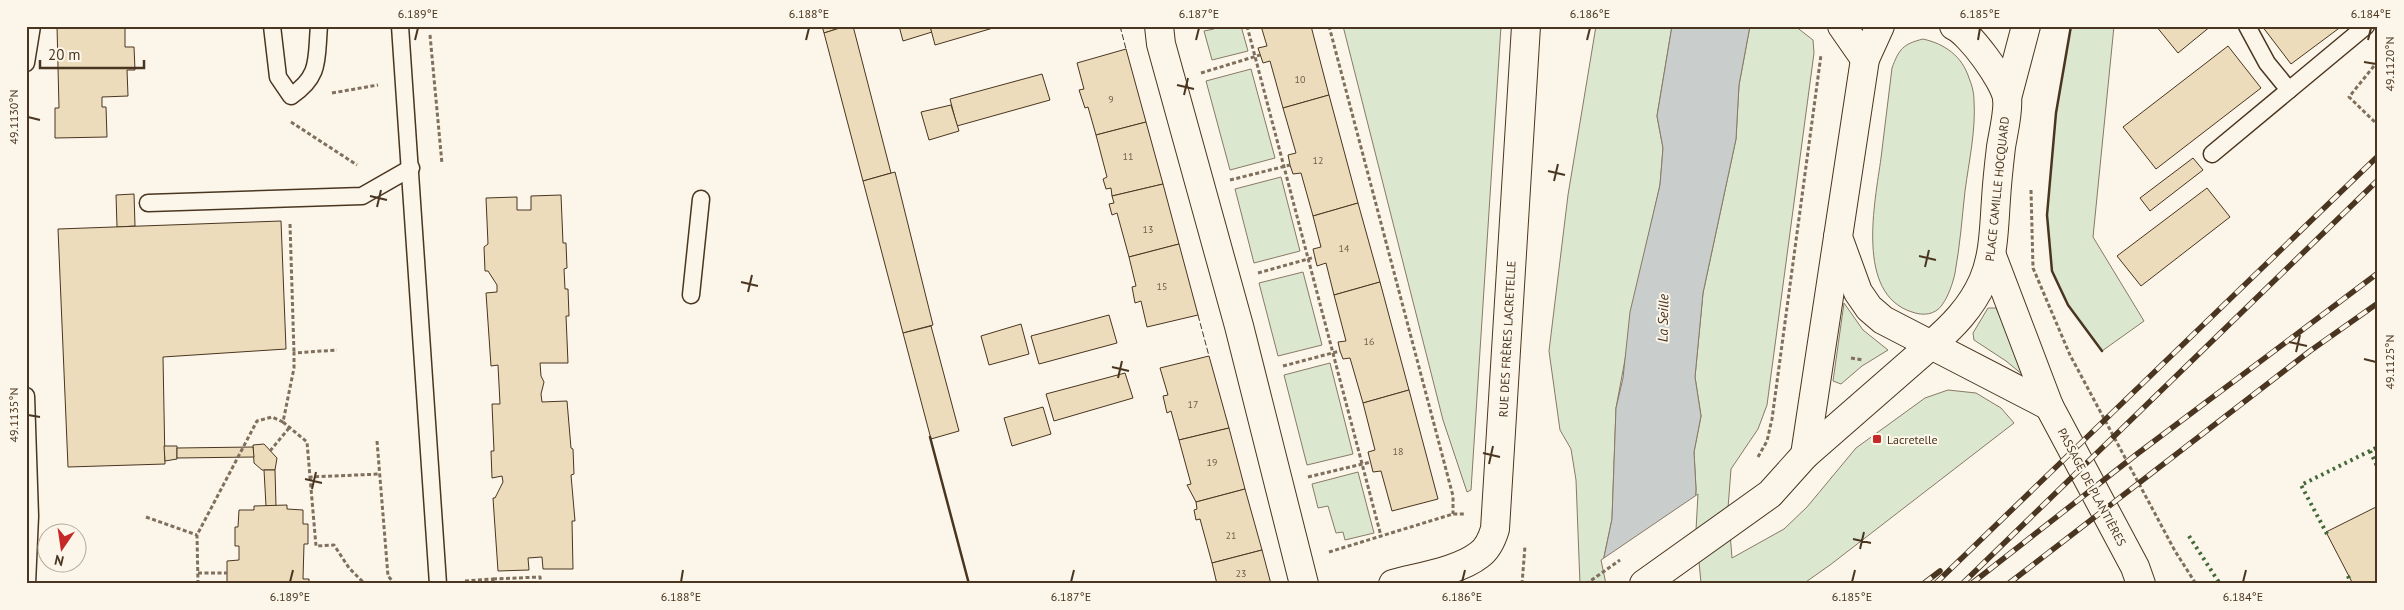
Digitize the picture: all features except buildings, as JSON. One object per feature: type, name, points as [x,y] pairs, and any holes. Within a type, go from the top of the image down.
[{"type":"main road","points":[[1159,26],[1161,44],[1240,326],[1304,584]]},
{"type":"main road","name":"RUE DES FRÈRES LACRETELLE","points":[[1393,584],[1464,564],[1480,555],[1490,544],[1495,528],[1526,26]]},
{"type":"main road","points":[[1842,26],[1865,59]]},
{"type":"main road","points":[[1805,455],[1865,59],[1880,26]]},
{"type":"main road","points":[[1954,26],[1960,29],[1977,46],[1994,71],[2007,98]]},
{"type":"main road","name":"PLACE CAMILLE HOCQUARD","points":[[1931,345],[1954,325],[1965,312],[1983,281],[1992,256],[1996,191],[2007,98],[2026,26]]},
{"type":"main road","points":[[1838,236],[1858,292],[1869,308],[1883,320],[2049,406]]},
{"type":"main road","name":"PASSAGE DE PLANTIÈRES","points":[[1992,256],[2049,406],[2142,578]]},
{"type":"main road","points":[[1644,584],[1770,494],[1805,455],[1931,345]]},
{"type":"lane","points":[[26,63],[32,26]]},
{"type":"lane","points":[[272,26],[278,77],[291,96],[305,86],[315,70],[319,26]]},
{"type":"lane","points":[[400,26],[438,584]]},
{"type":"lane","points":[[2247,26],[2267,63],[2289,90]]},
{"type":"lane","points":[[2212,154],[2366,26]]},
{"type":"lane","points":[[148,203],[362,196],[411,168]]},
{"type":"lane","points":[[691,295],[701,199]]},
{"type":"lane","points":[[26,396],[30,516],[27,584]]},
{"type":"path","points":[[428,26],[442,164]]},
{"type":"path","points":[[1247,26],[1382,536]]},
{"type":"path","points":[[1329,26],[1453,496],[1453,514]]},
{"type":"path","points":[[1756,460],[1767,441],[1772,419],[1821,55]]},
{"type":"path","points":[[1196,74],[1260,56]]},
{"type":"path","points":[[2378,61],[2349,98],[2378,125]]},
{"type":"path","points":[[327,94],[386,84]]},
{"type":"path","points":[[288,118],[292,124],[357,165]]},
{"type":"path","points":[[1224,182],[1290,165]]},
{"type":"path","points":[[2031,181],[2033,268],[2070,355],[2175,551],[2196,584]]},
{"type":"path","points":[[283,422],[294,368],[289,199]]},
{"type":"path","points":[[1249,276],[1315,257]]},
{"type":"path","points":[[294,353],[337,350]]},
{"type":"path","points":[[1274,368],[1340,351]]},
{"type":"path","points":[[198,584],[197,535],[257,421],[272,417],[283,422],[307,442],[316,546],[334,545],[349,568],[365,584]]},
{"type":"path","points":[[270,451],[289,428]]},
{"type":"path","points":[[377,441],[388,576],[395,584]]},
{"type":"path","points":[[1303,479],[1371,462]]},
{"type":"path","points":[[310,477],[380,474]]},
{"type":"path","points":[[1323,554],[1453,514],[1496,516]]},
{"type":"path","points":[[146,517],[197,535]]},
{"type":"path","points":[[198,573],[227,573]]},
{"type":"path","points":[[493,579],[540,577],[541,584]]},
{"type":"green space","points":[[1213,26],[1241,26],[1248,51],[1212,60],[1204,31],[1214,29]]},
{"type":"green space","points":[[1343,26],[1501,26],[1471,490],[1467,492],[1443,420]]},
{"type":"green space","points":[[1596,26],[1672,26],[1657,116],[1663,148],[1660,185],[1646,247],[1616,408],[1612,519],[1603,562],[1609,584],[1580,584],[1576,480],[1571,449],[1560,430],[1549,351],[1568,195]]},
{"type":"green space","points":[[1750,26],[1795,26],[1813,40],[1814,53],[1767,405],[1758,429],[1731,469],[1728,508],[1732,558],[1784,529],[1807,507],[1856,448],[1925,398],[1948,390],[1976,393],[2001,408],[2014,423],[1803,584],[1699,584],[1694,530],[1696,489],[1694,452],[1701,416],[1695,377],[1703,293],[1736,139],[1739,85]]},
{"type":"green space","points":[[2071,26],[2114,26],[2093,237],[2144,321],[2102,351],[2068,305],[2052,271],[2047,215],[2056,113]]},
{"type":"green space","points":[[1923,39],[1938,44],[1952,52],[1962,63],[1972,86],[1974,123],[1958,253],[1952,285],[1942,305],[1936,311],[1920,314],[1912,312],[1894,302],[1882,287],[1876,267],[1873,245],[1873,221],[1892,68],[1897,56],[1906,45]]},
{"type":"green space","points":[[1251,69],[1275,158],[1230,170],[1206,81]]},
{"type":"green space","points":[[1281,177],[1300,251],[1254,263],[1235,189]]},
{"type":"green space","points":[[1303,272],[1322,345],[1278,356],[1259,283]]},
{"type":"green space","points":[[1844,303],[1863,330],[1888,350],[1862,366],[1841,384],[1833,381]]},
{"type":"green space","points":[[1988,308],[1996,308],[2029,380],[2006,361],[1974,340],[1973,333]]},
{"type":"green space","points":[[1330,363],[1353,454],[1307,465],[1284,375]]},
{"type":"green space","points":[[1358,472],[1374,533],[1345,540],[1343,532],[1336,533],[1328,506],[1318,508],[1312,484]]},
{"type":"water","name":"La Seille","points":[[1672,26],[1750,26],[1739,85],[1736,139],[1703,293],[1695,377],[1701,416],[1694,452],[1696,489],[1694,530],[1603,562],[1612,519],[1616,408],[1623,378],[1630,312],[1660,185],[1663,148],[1657,116]]},
{"type":"pier","points":[[1698,494],[1696,530],[1701,583],[1606,584],[1601,560]]},
{"type":"railway","points":[[1935,584],[2378,156]]},
{"type":"railway","points":[[1962,584],[2378,180]]},
{"type":"railway","points":[[1971,584],[2137,454],[2378,273]]},
{"type":"railway","points":[[2008,584],[2310,351],[2378,303]]},
{"type":"railway","points":[[1923,584],[1940,571]]},
{"type":"hedge","points":[[2327,534],[2301,485],[2378,447]]},
{"type":"hedge","points":[[2370,451],[2378,468]]},
{"type":"hedge","points":[[2189,536],[2220,584]]},
{"type":"hedge","points":[[2348,576],[2351,584]]},
{"type":"fence","points":[[1120,26],[1126,49]]},
{"type":"fence","points":[[1198,315],[1209,356]]},
{"type":"wall","points":[[2071,26],[2056,113],[2047,215],[2052,271],[2068,305],[2102,351]]},
{"type":"wall","points":[[930,437],[969,584]]},
{"type":"place","name":"Lacretelle","points":[[1877,439]]}]
